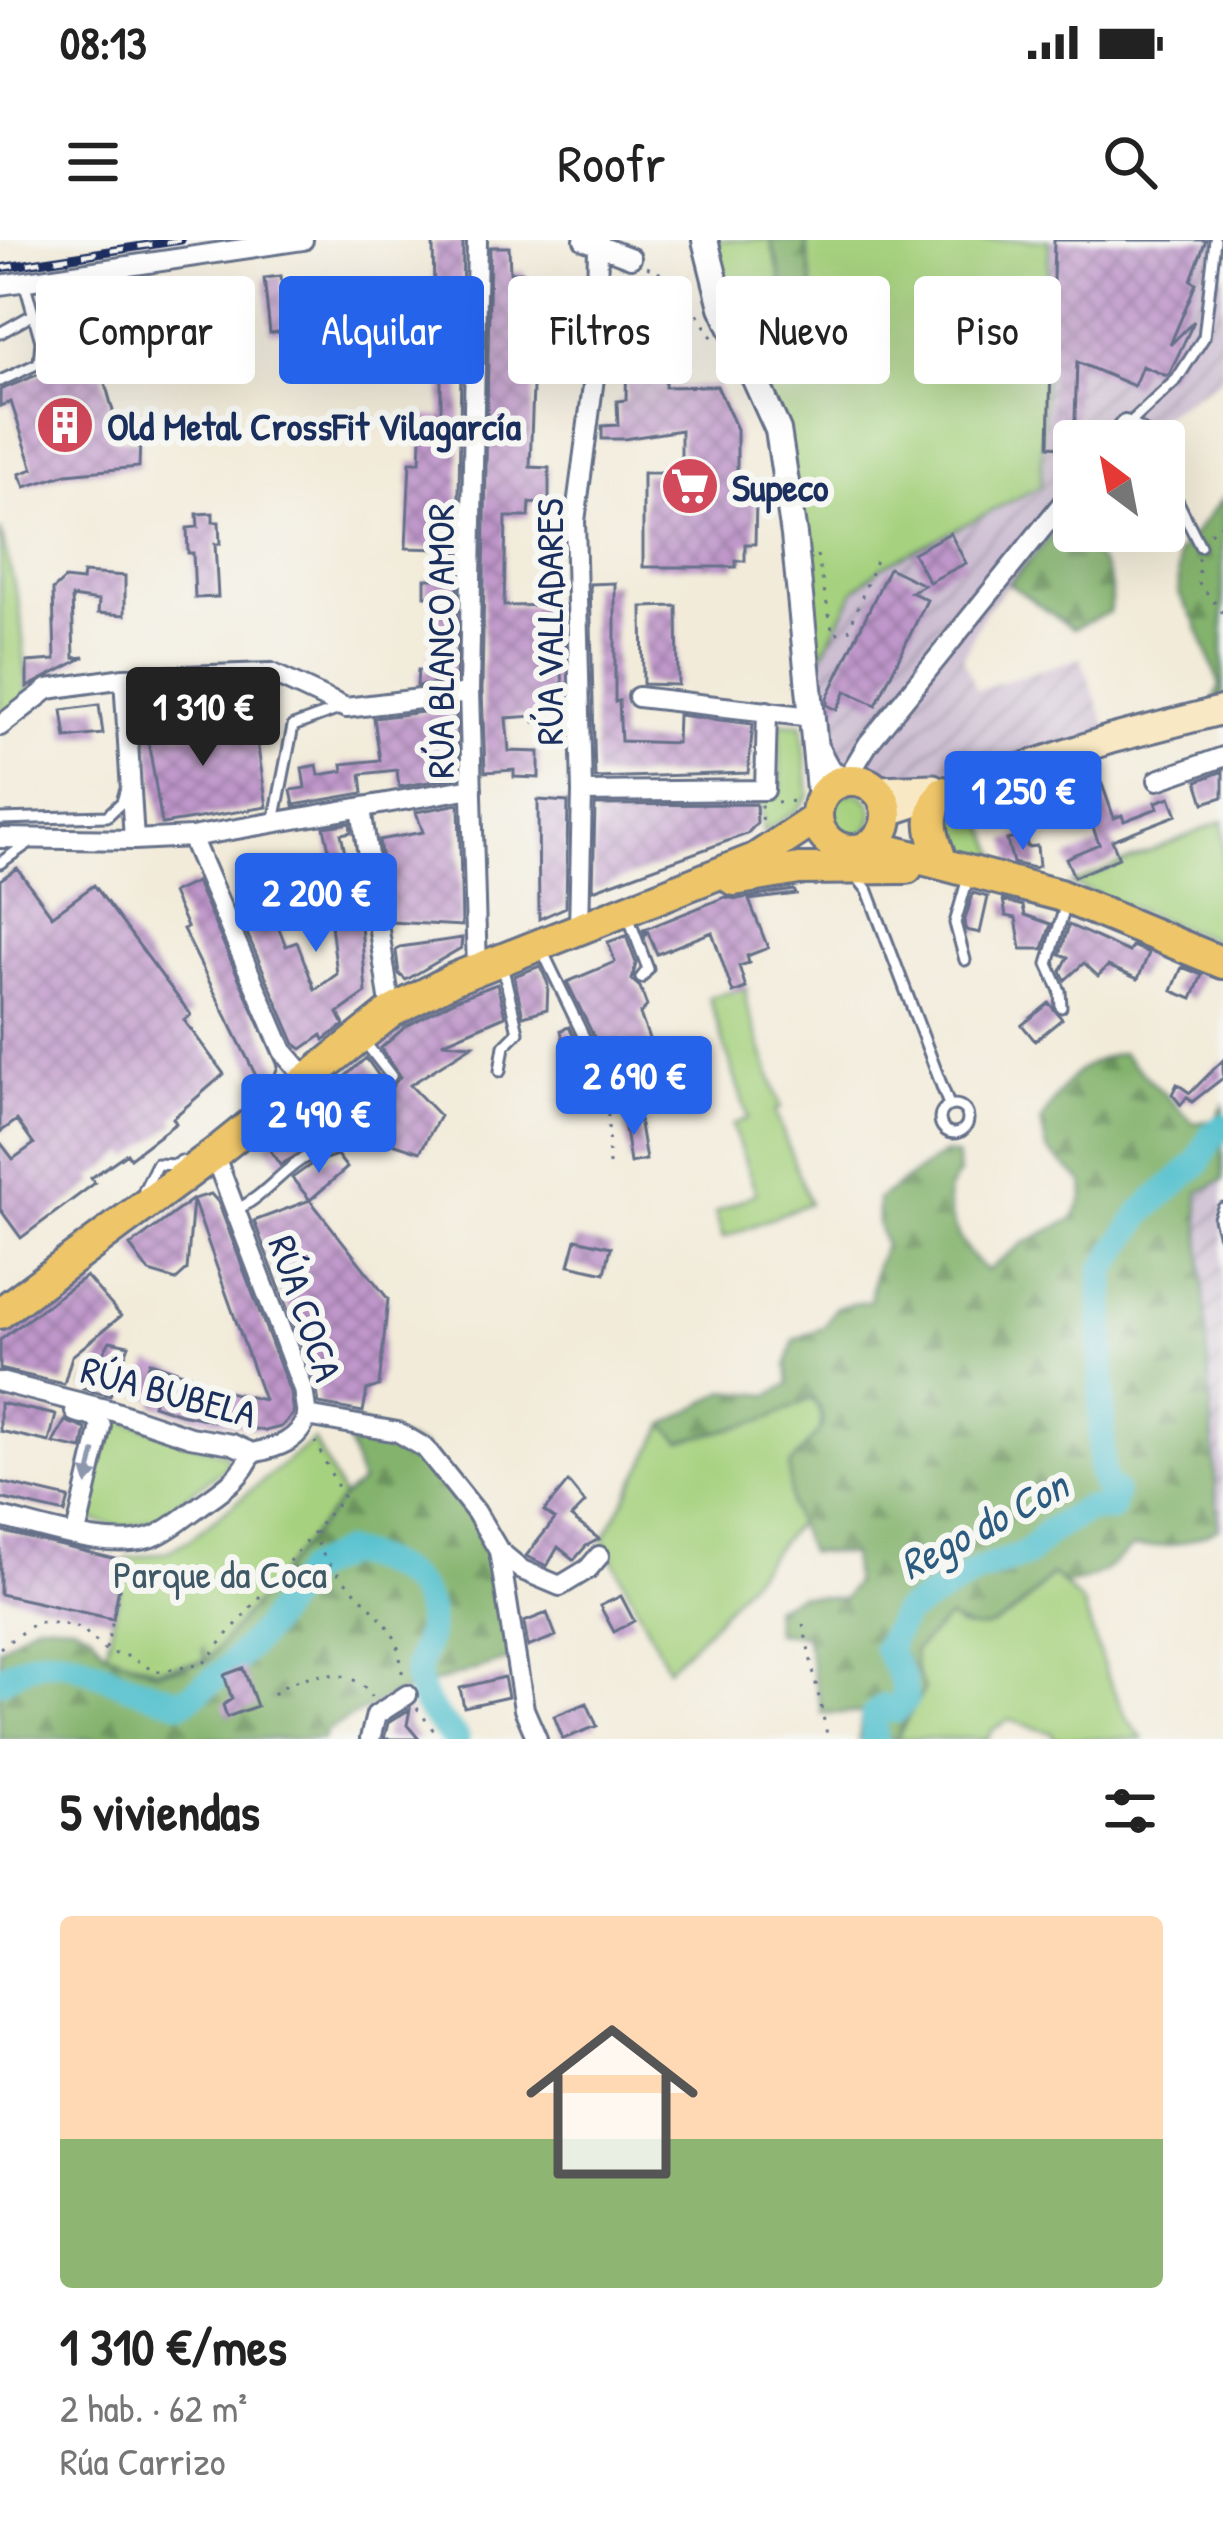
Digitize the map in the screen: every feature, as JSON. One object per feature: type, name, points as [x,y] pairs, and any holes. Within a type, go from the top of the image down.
[{"type":"main road","points":[[0,1313],[203,1151],[261,1117],[391,1012],[489,965],[698,882],[869,842],[949,790],[1138,731],[1223,710]]},
{"type":"main road","points":[[698,882],[759,846],[826,796],[863,781],[869,842]]},
{"type":"main road","points":[[949,790],[934,805],[930,829],[958,865]]},
{"type":"main road","points":[[826,796],[827,839],[869,842],[1068,898],[1223,964]]},
{"type":"main road","points":[[759,846],[869,842]]},
{"type":"street","points":[[0,285],[303,240]]},
{"type":"street","name":"RÚA BLANCO AMOR","points":[[476,240],[469,693],[472,788],[489,965]]},
{"type":"street","points":[[705,240],[728,322],[778,430],[794,535],[814,747],[826,796]]},
{"type":"street","points":[[591,242],[632,258]]},
{"type":"street","name":"RÚA VALLADARES","points":[[579,929],[583,792],[575,520],[596,363],[591,242]]},
{"type":"street","points":[[826,796],[1053,515]]},
{"type":"street","points":[[0,726],[48,689],[124,678],[271,673],[346,708],[469,693]]},
{"type":"street","points":[[124,678],[134,840]]},
{"type":"street","points":[[638,697],[812,717]]},
{"type":"street","points":[[583,792],[765,790],[767,711]]},
{"type":"street","points":[[1158,780],[1223,757]]},
{"type":"street","points":[[0,838],[191,836],[472,788]]},
{"type":"street","points":[[362,808],[391,1012]]},
{"type":"street","points":[[191,836],[284,1051],[308,1080]]},
{"type":"street","name":"RÚA COCA","points":[[203,1151],[236,1210],[303,1389],[306,1421]]},
{"type":"street","name":"RÚA BUBELA","points":[[0,1382],[252,1453],[286,1443],[306,1421]]},
{"type":"street","points":[[0,1393],[99,1421],[76,1534]]},
{"type":"street","points":[[306,1421],[398,1432],[425,1448],[476,1512],[499,1551],[524,1709],[537,1739]]},
{"type":"street","points":[[0,1517],[123,1543],[152,1537],[228,1486],[252,1453]]},
{"type":"street","points":[[499,1551],[539,1580],[560,1586],[575,1580],[599,1556]]},
{"type":"street","points":[[370,1739],[376,1715],[407,1695]]},
{"type":"lane","points":[[1134,420],[1177,379],[1204,337],[1215,240]]},
{"type":"lane","points":[[0,382],[39,364],[40,340],[24,281]]},
{"type":"lane","points":[[0,333],[34,314]]},
{"type":"lane","points":[[1185,516],[1200,546]]},
{"type":"lane","points":[[274,822],[292,726],[346,708]]},
{"type":"lane","points":[[0,819],[107,816],[122,802],[130,775]]},
{"type":"lane","points":[[0,863],[35,838]]},
{"type":"lane","points":[[869,842],[949,1105]]},
{"type":"lane","points":[[958,865],[956,923],[964,960]]},
{"type":"lane","points":[[1061,1007],[1060,991],[1048,964],[1068,898]]},
{"type":"lane","points":[[625,911],[649,969],[641,978]]},
{"type":"lane","points":[[539,945],[596,1060],[606,1064],[660,1051]]},
{"type":"lane","points":[[489,965],[518,1031],[504,1046],[500,1071]]},
{"type":"lane","points":[[360,1037],[392,1076],[372,1098]]},
{"type":"lane","points":[[236,1210],[266,1193],[286,1170],[309,1155],[358,1143]]},
{"type":"lane","points":[[29,1291],[37,1271],[145,1190],[154,1159],[176,1165],[203,1151]]},
{"type":"lane","points":[[1223,1208],[1219,1218],[1223,1233]]},
{"type":"path","points":[[632,258],[676,281],[716,344]]},
{"type":"path","points":[[1223,523],[1200,546],[1199,583],[1223,613]]},
{"type":"path","points":[[794,535],[806,539],[817,554],[833,634],[849,630],[876,560]]},
{"type":"path","points":[[772,796],[778,802],[826,796]]},
{"type":"path","points":[[759,846],[761,798]]},
{"type":"path","points":[[606,1064],[609,1166]]},
{"type":"path","points":[[0,1648],[36,1622],[74,1624],[91,1633],[106,1652],[127,1656],[156,1672],[203,1664],[343,1497],[306,1421]]},
{"type":"path","points":[[316,1529],[324,1558],[395,1639],[407,1695],[440,1739]]},
{"type":"path","points":[[106,1652],[128,1558]]},
{"type":"path","points":[[802,1624],[828,1739]]},
{"type":"path","points":[[274,1694],[288,1681],[306,1676],[341,1676],[365,1686],[376,1715]]},
{"type":"shaded area","points":[[1049,240],[1223,240],[1223,378],[1154,420],[1053,420],[1053,534],[985,611],[963,657],[976,690],[1081,658],[1111,739],[955,787],[846,780],[829,753],[817,665],[856,590],[881,567],[1041,485],[1044,384],[1061,384],[1061,276],[1048,276]]},
{"type":"shaded area","points":[[1223,1155],[1223,1528],[1218,1528],[1198,1193]]},
{"type":"green space","points":[[705,240],[770,240],[780,276],[719,276]]},
{"type":"green space","points":[[770,240],[806,240],[810,276],[780,276]]},
{"type":"green space","points":[[806,240],[1049,240],[1048,276],[914,276],[914,384],[1044,384],[1041,486],[881,567],[855,590],[817,665],[778,430],[760,384],[890,384],[890,276],[811,276]]},
{"type":"green space","points":[[1223,498],[1223,711],[1210,712],[1220,685],[1179,594],[1178,553],[1185,552],[1185,544]]},
{"type":"green space","points":[[0,529],[20,608],[29,703],[0,726]]},
{"type":"green space","points":[[1053,533],[1053,552],[1090,552],[1100,562],[1110,583],[1109,612],[1073,629],[1009,584]]},
{"type":"green space","points":[[779,723],[802,724],[809,795],[798,809],[763,833],[761,798],[781,788]]},
{"type":"green space","points":[[955,787],[982,817],[1001,863],[973,852],[970,872],[939,854],[934,804]]},
{"type":"green space","points":[[852,793],[867,799],[873,814],[867,829],[852,835],[837,829],[831,814],[837,799]]},
{"type":"green space","points":[[1223,821],[1223,944],[1071,884]]},
{"type":"green space","points":[[746,988],[746,1002],[781,1108],[775,1111],[809,1203],[723,1238],[715,1213],[756,1193],[732,1125],[748,1118],[709,997]]},
{"type":"green space","points":[[1122,1053],[1194,1123],[1215,1120],[1223,1106],[1223,1180],[1198,1193],[1218,1528],[1176,1544],[1132,1547],[1102,1572],[1076,1583],[1065,1585],[1052,1574],[1018,1609],[991,1626],[977,1629],[948,1618],[914,1651],[924,1690],[896,1739],[859,1739],[862,1713],[822,1713],[805,1635],[775,1633],[773,1607],[800,1595],[843,1599],[854,1583],[851,1554],[808,1552],[790,1505],[789,1466],[823,1426],[820,1408],[811,1399],[765,1420],[681,1441],[665,1425],[725,1391],[769,1395],[789,1384],[787,1366],[794,1340],[824,1327],[836,1307],[870,1301],[876,1265],[885,1246],[878,1225],[878,1199],[944,1153],[956,1156],[959,1173],[948,1191],[954,1225],[987,1271],[1022,1244],[1074,1218],[1084,1196],[1083,1182],[1047,1150],[1041,1121],[1082,1069]]},
{"type":"green space","points":[[811,1399],[821,1422],[809,1465],[790,1505],[797,1523],[707,1630],[668,1668],[603,1540],[665,1425],[682,1441],[765,1420]]},
{"type":"green space","points":[[110,1416],[226,1454],[227,1466],[157,1518],[124,1528],[88,1519],[86,1511]]},
{"type":"green space","points":[[360,1424],[425,1448],[499,1551],[517,1657],[388,1697],[326,1731],[323,1739],[0,1739],[0,1648],[36,1622],[73,1624],[91,1633],[106,1652],[156,1672],[207,1661],[343,1497],[361,1483],[348,1440]]},
{"type":"green space","name":"Parque da Coca","points":[[314,1440],[343,1497],[207,1661],[203,1647],[204,1661],[156,1669],[106,1652],[127,1558],[166,1552],[189,1540]]},
{"type":"green space","points":[[1053,1574],[1083,1604],[1107,1676],[1127,1719],[1143,1739],[1054,1739],[1052,1733],[1009,1720],[987,1739],[896,1739],[924,1690],[914,1651],[949,1617],[960,1627],[1003,1620]]},
{"type":"building","points":[[1054,240],[1206,240],[1191,280],[1196,283],[1170,345],[1194,321],[1170,373],[1167,376],[1142,366],[1134,386],[1077,362],[1075,420],[1053,420],[1053,446],[1049,446],[1051,384],[1061,384],[1061,276],[1053,276]]},
{"type":"building","points":[[463,242],[462,276],[434,276],[433,243]]},
{"type":"building","points":[[490,247],[509,247],[510,272],[525,272],[525,276],[508,276],[508,384],[533,384],[530,467],[549,468],[549,504],[530,503],[529,517],[506,517],[504,606],[564,605],[565,647],[559,647],[567,720],[506,718],[509,751],[539,752],[539,778],[514,777],[514,770],[485,772],[482,690]]},
{"type":"building","points":[[279,276],[279,332],[270,333],[264,278]]},
{"type":"building","name":"Old Metal CrossFit Vilagarcía","points":[[36,375],[36,384],[105,384],[113,411],[110,438],[140,441],[139,467],[67,474],[25,487],[19,474],[33,469],[11,402],[0,406],[0,390]]},
{"type":"building","points":[[441,384],[461,384],[456,681],[417,686],[418,670],[427,670],[437,633],[438,596],[425,596],[425,579],[441,579],[442,549],[406,548],[410,462],[420,462],[422,416],[441,417]]},
{"type":"building","name":"Supeco","points":[[626,384],[717,386],[737,429],[737,499],[756,499],[755,544],[745,544],[745,561],[736,561],[736,567],[643,567],[643,473],[681,473],[681,430],[602,439],[602,426],[618,425],[617,401],[626,400]]},
{"type":"building","points":[[213,513],[213,522],[219,522],[220,544],[215,544],[218,597],[195,598],[187,528],[198,527],[197,514]]},
{"type":"building","points":[[950,533],[966,563],[929,582],[913,553]]},
{"type":"building","points":[[889,568],[924,585],[911,592],[927,600],[876,705],[846,691],[837,710],[827,705],[827,698]]},
{"type":"building","points":[[83,573],[125,576],[125,615],[98,613],[99,601],[72,597],[74,658],[85,657],[27,687],[27,662],[55,660],[53,590],[65,579],[82,581]]},
{"type":"building","points":[[615,583],[615,702],[619,701],[621,741],[677,743],[678,715],[753,724],[748,773],[595,778],[590,584]]},
{"type":"building","points":[[677,606],[678,685],[643,684],[642,607]]},
{"type":"building","points":[[99,705],[103,734],[66,738],[62,710]]},
{"type":"building","points":[[456,708],[458,777],[399,787],[397,770],[361,774],[363,793],[294,805],[291,790],[305,788],[302,768],[317,765],[319,775],[343,771],[342,764],[380,760],[374,718]]},
{"type":"building","points":[[139,710],[174,710],[175,735],[254,722],[267,807],[162,824]]},
{"type":"building","points":[[1223,771],[1223,797],[1204,803],[1197,781]]},
{"type":"building","points":[[1102,784],[1114,818],[1122,815],[1124,821],[1158,808],[1156,802],[1170,797],[1177,815],[1112,840],[1119,858],[1074,877],[1066,858],[1099,844],[1091,822],[1084,825],[1075,800]]},
{"type":"building","points":[[538,800],[568,802],[566,907],[539,919]]},
{"type":"building","points":[[459,804],[462,926],[391,922],[379,840],[423,832],[416,812]]},
{"type":"building","points":[[756,804],[757,823],[747,834],[593,890],[595,805]]},
{"type":"building","points":[[350,823],[351,832],[341,834],[349,871],[357,870],[366,993],[338,1013],[344,1025],[302,1049],[295,1044],[244,926],[256,921],[251,909],[268,902],[286,946],[297,942],[315,990],[337,974],[325,874],[334,873],[324,827]]},
{"type":"building","points":[[1026,835],[1027,847],[1037,846],[1039,866],[1034,868],[1013,863],[1007,840]]},
{"type":"building","points":[[17,868],[52,916],[94,885],[191,1015],[184,1020],[224,1074],[173,1118],[176,1123],[130,1158],[127,1153],[91,1178],[95,1183],[21,1238],[0,1209],[0,1142],[13,1159],[34,1144],[17,1120],[0,1132],[0,880]]},
{"type":"building","points":[[196,882],[278,1066],[274,1077],[261,1086],[183,929],[187,927],[172,893]]},
{"type":"building","points":[[794,890],[796,894],[749,900],[768,948],[747,956],[749,963],[739,966],[746,988],[733,993],[712,932],[657,954],[643,930],[725,897]]},
{"type":"building","points":[[973,893],[988,897],[980,933],[966,930],[964,923]]},
{"type":"building","points":[[1003,900],[1051,924],[1043,949],[1021,949],[1016,918],[1006,916]]},
{"type":"building","points":[[1069,925],[1129,952],[1132,946],[1149,953],[1138,979],[1108,966],[1098,976],[1084,963],[1065,980],[1061,971],[1068,957],[1060,954]]},
{"type":"building","points":[[626,936],[636,963],[632,980],[647,1006],[640,1014],[651,1044],[607,1055],[567,982],[615,962],[608,942]]},
{"type":"building","points":[[462,938],[461,948],[406,980],[399,974],[396,951],[400,947]]},
{"type":"building","points":[[540,966],[548,984],[547,1009],[523,1016],[514,976]]},
{"type":"building","points":[[1182,967],[1202,975],[1192,999],[1172,991]]},
{"type":"building","points":[[497,984],[505,1016],[442,1043],[473,1045],[410,1085],[440,1116],[420,1152],[303,1114],[366,1058],[379,1076],[363,1100],[376,1106],[400,1077],[381,1048],[405,1027]]},
{"type":"building","points":[[1049,1003],[1062,1019],[1035,1041],[1022,1025]]},
{"type":"building","points":[[569,1027],[587,1064],[601,1072],[601,1103],[588,1101],[588,1082],[571,1080],[561,1030]]},
{"type":"building","points":[[1223,1060],[1223,1078],[1181,1105],[1172,1094],[1177,1084],[1190,1093]]},
{"type":"building","points":[[638,1113],[646,1160],[630,1163],[623,1116]]},
{"type":"building","points":[[302,1114],[324,1140],[280,1165],[266,1144]]},
{"type":"building","points":[[337,1155],[347,1168],[310,1200],[292,1178],[313,1163]]},
{"type":"building","points":[[211,1194],[290,1392],[293,1414],[281,1427],[265,1431],[180,1414],[153,1405],[155,1399],[139,1394],[150,1362],[189,1375],[186,1383],[264,1400],[193,1200],[187,1270],[176,1280],[149,1272],[130,1246],[193,1199]]},
{"type":"building","points":[[310,1200],[388,1299],[379,1386],[367,1390],[363,1412],[319,1404],[316,1384],[254,1221]]},
{"type":"building","points":[[576,1239],[611,1247],[605,1273],[569,1265]]},
{"type":"building","points":[[86,1276],[121,1316],[72,1356],[64,1384],[0,1369],[0,1340]]},
{"type":"building","points":[[110,1341],[129,1345],[110,1396],[83,1389]]},
{"type":"building","points":[[0,1403],[56,1415],[49,1442],[0,1431]]},
{"type":"building","points":[[65,1421],[86,1429],[82,1449],[53,1443]]},
{"type":"building","points":[[0,1482],[69,1498],[65,1513],[0,1498]]},
{"type":"building","points":[[568,1482],[585,1503],[571,1517],[599,1539],[574,1560],[558,1547],[547,1566],[526,1556],[555,1519],[544,1511]]},
{"type":"building","points":[[0,1531],[124,1561],[113,1619],[0,1594]]},
{"type":"building","points":[[621,1596],[634,1621],[614,1632],[600,1606]]},
{"type":"building","points":[[547,1613],[556,1636],[528,1647],[524,1622]]},
{"type":"building","points":[[243,1668],[257,1706],[227,1717],[223,1705],[232,1699],[224,1675]]},
{"type":"building","points":[[504,1677],[508,1697],[464,1707],[460,1688]]},
{"type":"building","points":[[587,1703],[597,1726],[563,1739],[554,1716]]},
{"type":"building","points":[[410,1709],[407,1725],[419,1739],[384,1739],[388,1723]]},
{"type":"waterway","name":"Rego do Con","points":[[874,1739],[874,1716],[883,1708],[896,1710],[905,1699],[903,1681],[886,1648],[904,1613],[977,1571],[1027,1554],[1048,1532],[1087,1509],[1111,1509],[1114,1493],[1103,1482],[1101,1468],[1103,1272],[1142,1212],[1198,1163],[1212,1135],[1223,1127]]},
{"type":"waterway","points":[[0,1680],[34,1663],[63,1661],[182,1702],[226,1670],[262,1632],[308,1570],[345,1552],[391,1568],[424,1599],[428,1632],[418,1666],[419,1687],[431,1711],[456,1739]]},
{"type":"railway","points":[[0,268],[181,240]]},
{"type":"place","name":"Old Metal CrossFit Vilagarcía","points":[[65,425]]},
{"type":"place","name":"Supeco","points":[[690,486]]}]
